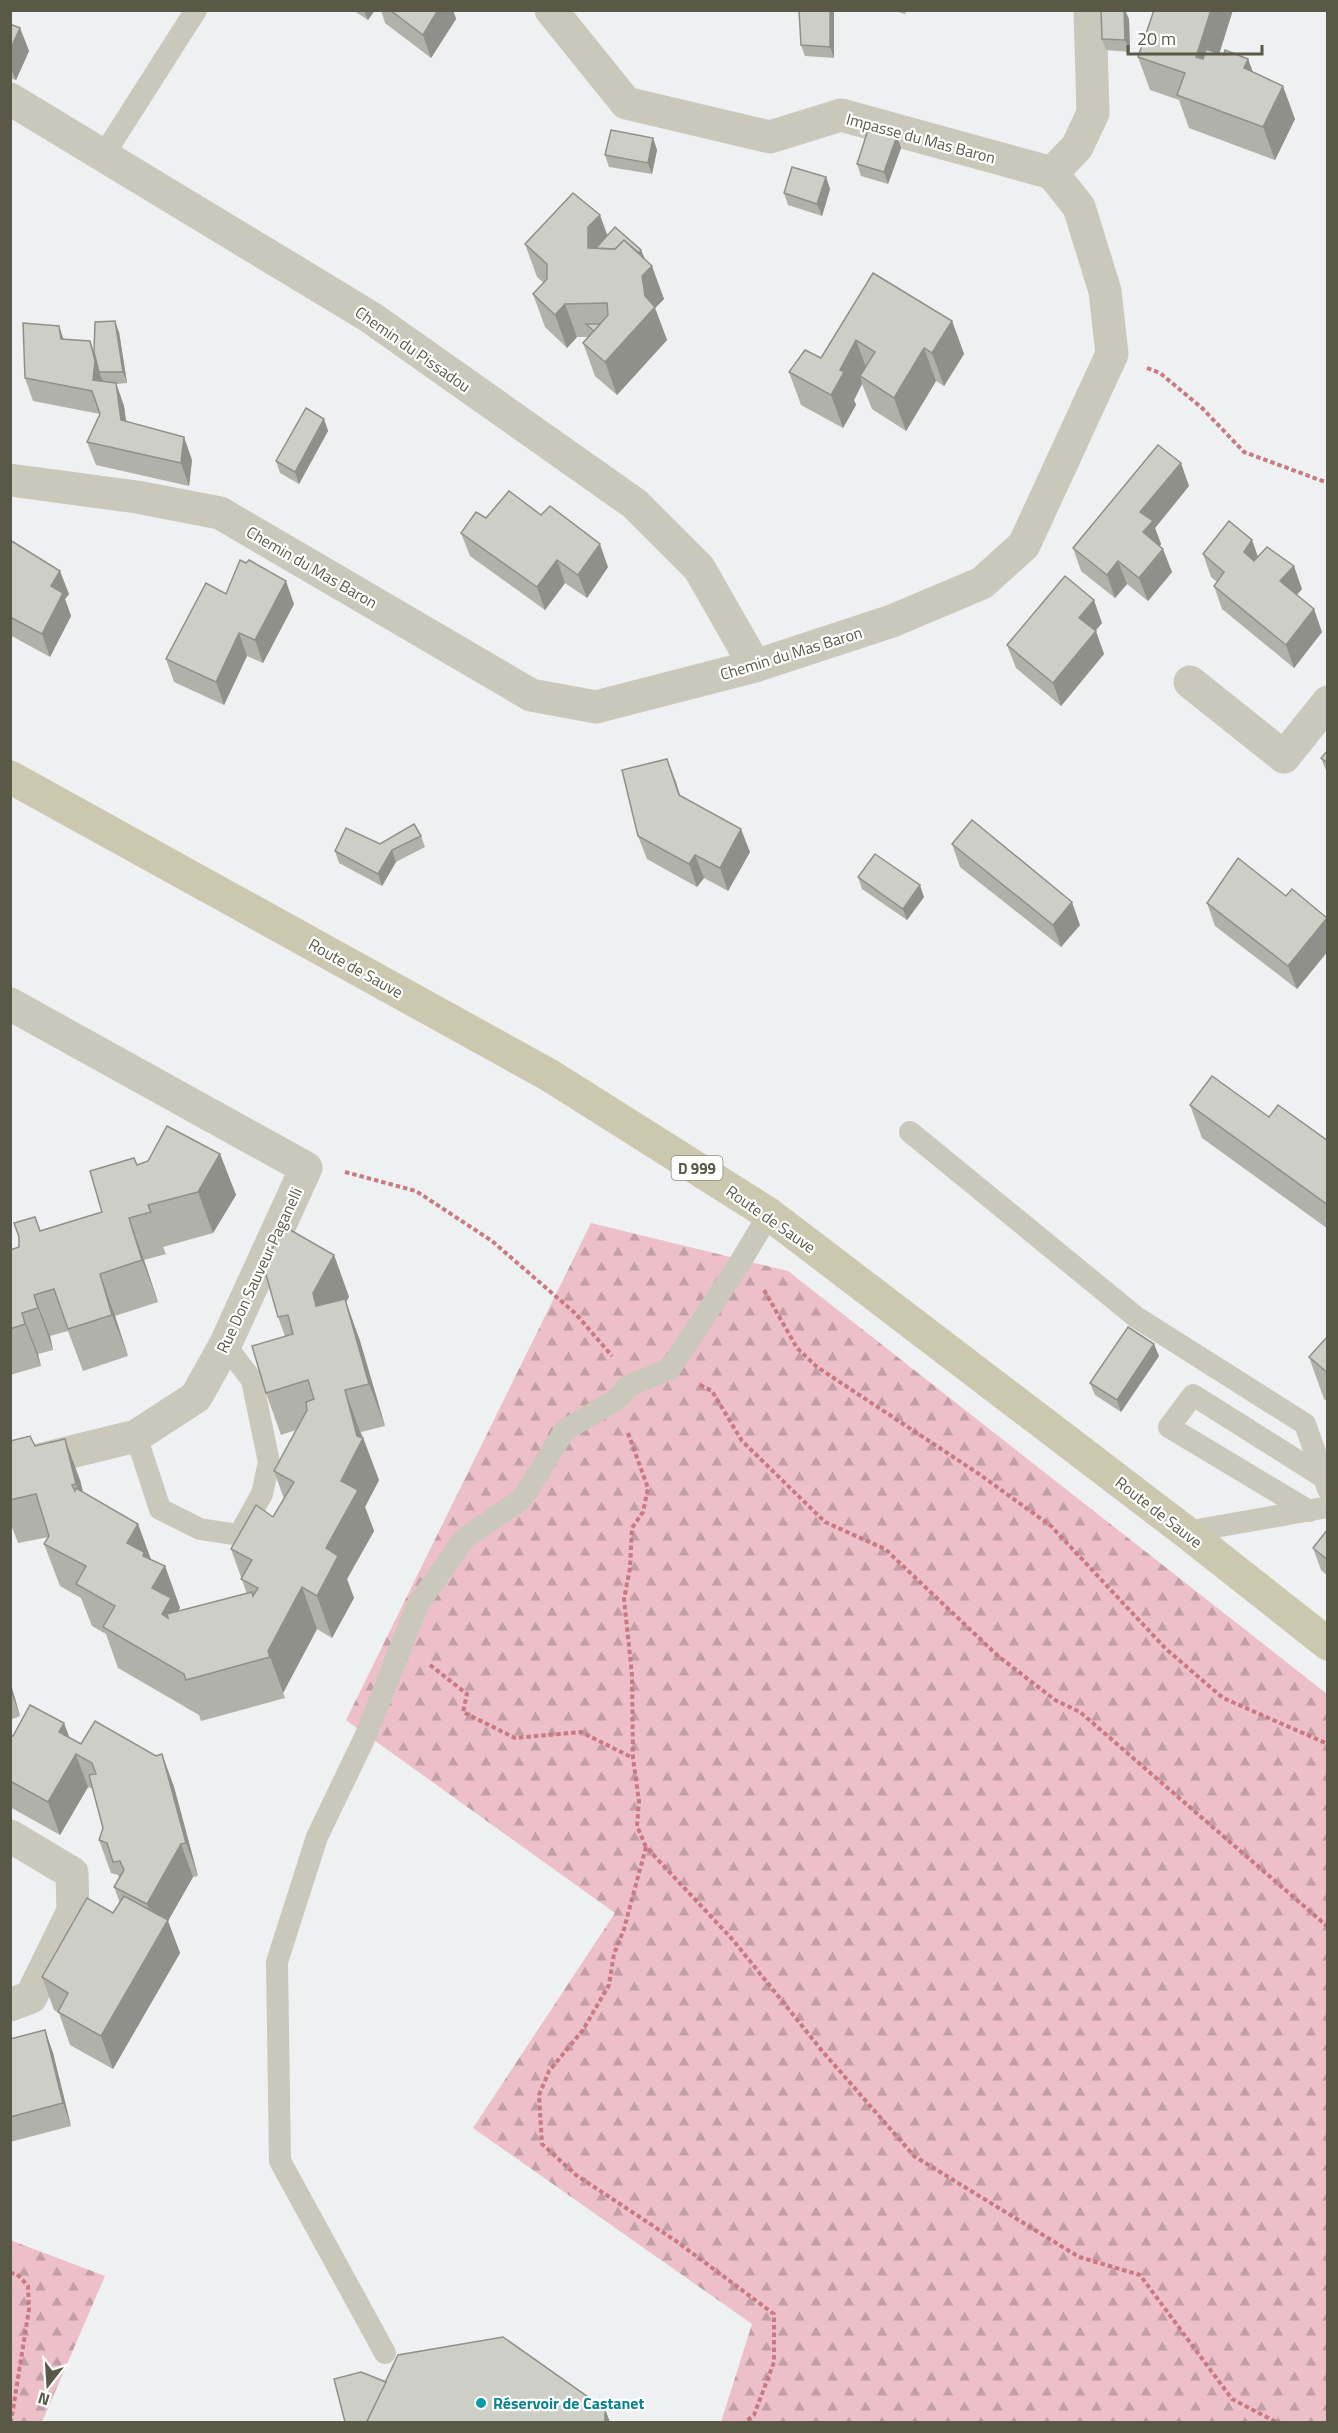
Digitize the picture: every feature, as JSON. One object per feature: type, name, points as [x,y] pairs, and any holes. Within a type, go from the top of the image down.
[{"type":"main road","name":"Route de Sauve","points":[[10,777],[549,1075],[769,1214],[1186,1532],[1328,1644]]},
{"type":"street","name":"Impasse du Mas Baron","points":[[551,10],[626,103],[770,137],[841,115],[1052,173]]},
{"type":"street","points":[[1090,10],[1093,113],[1077,147],[1052,173],[1079,207],[1106,291],[1112,354]]},
{"type":"street","name":"Chemin du Pissadou","points":[[10,99],[370,317],[634,504],[699,568],[755,666]]},
{"type":"street","name":"Chemin du Mas Baron","points":[[10,480],[137,497],[220,513],[531,695],[596,707],[755,666],[892,621],[982,583],[1024,545],[1112,354]]},
{"type":"street","points":[[1190,682],[1284,757],[1328,702]]},
{"type":"street","name":"Rue Don Sauveur Paganelli","points":[[10,1004],[306,1168],[225,1345],[196,1397],[136,1436],[10,1467]]},
{"type":"street","points":[[10,1836],[72,1873],[73,1911],[31,1997],[10,2005]]},
{"type":"lane","points":[[104,156],[196,10]]},
{"type":"lane","points":[[910,1132],[1136,1317],[1305,1424],[1325,1483]]},
{"type":"lane","points":[[385,2353],[280,2161],[277,1962],[317,1837],[365,1737],[418,1604],[465,1538],[522,1499],[565,1430],[622,1393],[670,1369],[769,1214]]},
{"type":"lane","points":[[136,1436],[160,1509],[200,1529],[239,1535],[262,1494],[269,1462],[252,1380],[225,1345]]},
{"type":"lane","points":[[1318,1509],[1169,1426],[1193,1395],[1325,1483]]},
{"type":"lane","points":[[1186,1532],[1318,1509]]},
{"type":"path","points":[[1112,354],[1160,373],[1202,408],[1244,452],[1328,483]]},
{"type":"path","points":[[306,1168],[347,1172],[416,1191],[492,1241],[575,1313],[613,1357],[648,1488],[643,1512],[632,1527],[630,1568],[624,1599],[632,1675],[633,1758],[639,1801],[637,1826],[646,1847],[733,1940],[823,2052],[914,2156],[1079,2256],[1140,2275],[1232,2399],[1275,2422]]},
{"type":"path","points":[[741,1261],[770,1298],[797,1348],[817,1367],[979,1474],[1051,1526],[1166,1649],[1223,1698],[1328,1744]]},
{"type":"path","points":[[670,1369],[712,1391],[742,1441],[825,1522],[885,1549],[998,1656],[1055,1700],[1080,1712],[1328,1927]]},
{"type":"path","points":[[401,1649],[415,1653],[467,1694],[463,1712],[515,1738],[581,1732],[633,1758]]},
{"type":"path","points":[[646,1847],[624,1929],[614,1954],[609,1985],[583,2030],[549,2072],[539,2095],[542,2144],[576,2175],[676,2241],[774,2314],[774,2362],[754,2415],[745,2422]]},
{"type":"path","points":[[10,2273],[16,2274],[28,2286],[29,2309],[11,2422]]},
{"type":"green space","points":[[591,1223],[788,1271],[1327,1694],[1327,2422],[721,2422],[752,2324],[473,2128],[615,1913],[346,1720]]},
{"type":"green space","points":[[10,2240],[105,2276],[42,2422],[11,2422]]},
{"type":"building","points":[[390,10],[438,10],[423,35]]},
{"type":"building","points":[[799,10],[830,10],[830,47],[801,45]]},
{"type":"building","points":[[1101,10],[1124,10],[1125,40],[1102,39]]},
{"type":"building","points":[[1154,10],[1211,10],[1196,57],[1203,59],[1206,49],[1224,55],[1225,50],[1248,59],[1244,68],[1283,86],[1263,127],[1177,95],[1185,73],[1138,57]]},
{"type":"building","points":[[10,24],[20,28],[10,50]]},
{"type":"building","points":[[869,127],[897,136],[884,172],[857,164]]},
{"type":"building","points":[[611,130],[653,138],[648,163],[605,155]]},
{"type":"building","points":[[792,167],[826,177],[817,204],[784,193]]},
{"type":"building","points":[[573,193],[600,215],[588,227],[588,248],[615,249],[624,240],[652,266],[642,276],[645,296],[655,307],[605,362],[583,343],[608,315],[607,303],[565,304],[555,315],[533,294],[547,279],[547,264],[525,244]]},
{"type":"building","points":[[615,227],[641,250],[639,253],[624,240],[615,249],[596,248]]},
{"type":"building","points":[[873,273],[952,321],[932,353],[924,348],[894,398],[860,376],[875,352],[856,340],[840,370],[844,372],[831,395],[789,372],[805,350],[821,358]]},
{"type":"building","points":[[115,321],[123,372],[99,372],[94,352],[95,322]]},
{"type":"building","points":[[23,323],[59,326],[61,339],[90,341],[95,361],[93,380],[116,383],[121,420],[184,437],[181,463],[87,442],[100,414],[92,391],[25,378]]},
{"type":"building","points":[[586,324],[600,324],[594,331]]},
{"type":"building","points":[[306,408],[324,419],[295,472],[276,461]]},
{"type":"building","points":[[1158,445],[1181,463],[1140,512],[1153,521],[1143,532],[1163,549],[1139,578],[1118,561],[1107,575],[1073,548]]},
{"type":"building","points":[[509,491],[541,515],[550,506],[600,544],[578,575],[557,560],[537,587],[461,533],[476,512],[486,518]]},
{"type":"building","points":[[1229,521],[1252,540],[1244,552],[1254,561],[1267,547],[1294,566],[1280,581],[1314,609],[1286,645],[1214,586],[1224,572],[1203,554]]},
{"type":"building","points":[[10,540],[60,571],[51,586],[63,593],[42,634],[10,617]]},
{"type":"building","points":[[240,560],[246,563],[249,560],[286,581],[255,640],[239,633],[216,682],[166,659],[206,583],[226,594]]},
{"type":"building","points":[[1065,576],[1094,600],[1079,618],[1096,631],[1053,683],[1007,645]]},
{"type":"building","points":[[1328,750],[1328,763],[1321,758]]},
{"type":"building","points":[[667,759],[679,795],[741,829],[720,868],[695,855],[689,864],[638,836],[622,770]]},
{"type":"building","points":[[972,820],[1072,902],[1053,925],[952,844]]},
{"type":"building","points":[[414,824],[421,836],[392,850],[378,874],[335,851],[346,828],[380,844]]},
{"type":"building","points":[[875,854],[920,885],[903,909],[858,877]]},
{"type":"building","points":[[1238,858],[1286,896],[1292,889],[1327,918],[1288,966],[1207,903]]},
{"type":"building","points":[[1212,1076],[1269,1117],[1278,1105],[1328,1141],[1328,1205],[1190,1105]]},
{"type":"building","points":[[167,1126],[220,1154],[198,1192],[148,1205],[151,1212],[129,1218],[142,1260],[100,1274],[112,1315],[68,1329],[54,1289],[34,1295],[38,1308],[22,1313],[25,1324],[10,1329],[10,1250],[19,1247],[19,1237],[14,1223],[35,1217],[40,1231],[102,1212],[90,1171],[134,1158],[137,1165],[148,1161]]},
{"type":"building","points":[[285,1227],[334,1255],[313,1293],[316,1306],[345,1299],[369,1384],[345,1390],[357,1436],[363,1438],[341,1481],[358,1490],[326,1548],[338,1556],[317,1596],[302,1587],[268,1651],[270,1657],[186,1680],[184,1674],[103,1627],[115,1606],[76,1584],[86,1566],[44,1544],[49,1536],[36,1494],[10,1500],[10,1441],[30,1436],[35,1446],[65,1439],[76,1484],[72,1485],[75,1491],[76,1488],[138,1524],[127,1543],[144,1552],[143,1556],[165,1566],[152,1588],[171,1598],[162,1614],[168,1618],[167,1614],[252,1592],[253,1596],[258,1588],[241,1579],[252,1560],[231,1549],[256,1505],[273,1517],[294,1482],[274,1471],[307,1410],[306,1402],[314,1399],[308,1380],[266,1393],[252,1346],[293,1334],[288,1315],[278,1317],[263,1264]]},
{"type":"building","points":[[1128,1327],[1154,1344],[1117,1400],[1090,1383]]},
{"type":"building","points":[[1328,1336],[1328,1373],[1309,1357]]},
{"type":"building","points":[[1328,1529],[1328,1560],[1313,1548]]},
{"type":"building","points":[[30,1705],[64,1723],[59,1732],[81,1744],[95,1721],[156,1756],[162,1754],[186,1843],[181,1844],[147,1904],[114,1887],[124,1870],[120,1861],[113,1862],[107,1843],[99,1840],[103,1828],[89,1775],[96,1774],[92,1763],[76,1754],[48,1802],[10,1781],[10,1735],[13,1736]]},
{"type":"building","points":[[124,1896],[168,1920],[101,2036],[58,2012],[68,1993],[42,1977],[87,1898],[113,1913]]},
{"type":"building","points":[[45,2030],[63,2103],[10,2117],[10,2039]]},
{"type":"building","points":[[503,2337],[605,2409],[605,2422],[367,2421],[398,2355]]},
{"type":"building","points":[[361,2372],[386,2382],[368,2422],[345,2422],[334,2379]]},
{"type":"place","name":"Réservoir de Castanet","points":[[481,2403]]}]
